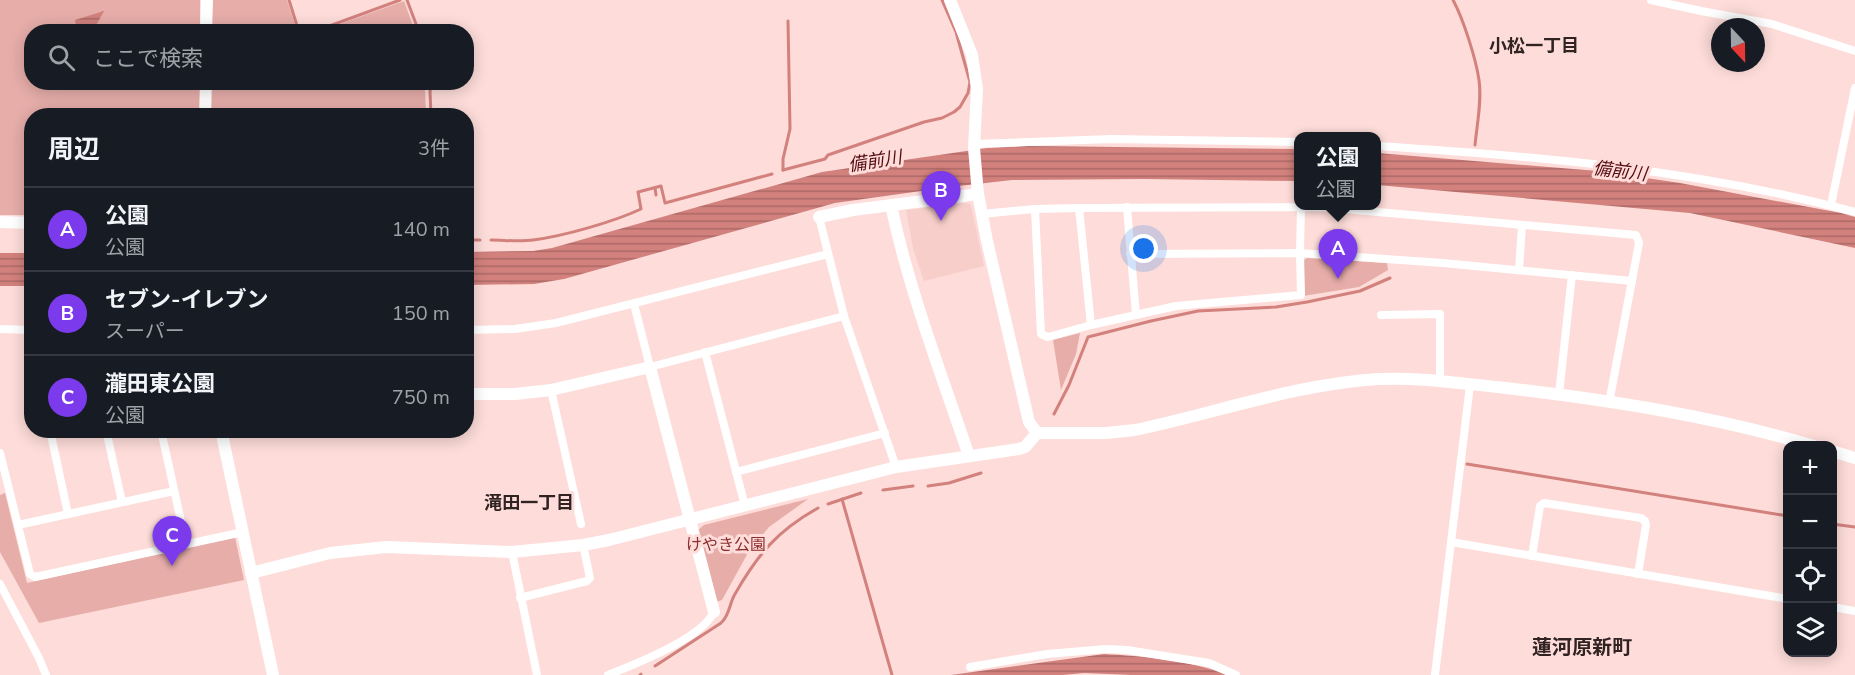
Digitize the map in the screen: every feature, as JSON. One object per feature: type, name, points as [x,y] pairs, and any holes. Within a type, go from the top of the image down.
[{"type":"street","points":[[206,24],[207,0]]},
{"type":"street","points":[[950,0],[972,55],[977,89],[974,146],[981,214],[1029,422],[1037,434]]},
{"type":"street","points":[[1651,0],[1772,24],[1855,51]]},
{"type":"street","points":[[1831,205],[1855,88]]},
{"type":"street","points":[[205,108],[206,90]]},
{"type":"street","points":[[974,146],[1111,139],[1294,142]]},
{"type":"street","points":[[1381,146],[1475,152],[1615,166],[1725,184],[1855,212]]},
{"type":"street","points":[[896,467],[844,315],[819,217],[978,191]]},
{"type":"street","points":[[891,205],[900,252],[911,288],[969,456]]},
{"type":"street","points":[[1127,207],[1136,315]]},
{"type":"street","points":[[981,214],[1079,208],[1294,207]]},
{"type":"street","points":[[1079,208],[1092,325]]},
{"type":"street","points":[[1035,209],[1041,334],[1048,337],[1176,306],[1301,295],[1301,210]]},
{"type":"street","points":[[1355,210],[1636,235],[1639,243],[1609,402]]},
{"type":"street","points":[[0,222],[24,222]]},
{"type":"street","points":[[1519,270],[1522,225]]},
{"type":"street","points":[[1130,254],[1300,253],[1632,281]]},
{"type":"street","points":[[474,330],[533,328],[828,254]]},
{"type":"street","points":[[1559,394],[1572,275]]},
{"type":"street","points":[[608,675],[673,645],[711,619],[714,612],[634,304]]},
{"type":"street","points":[[1382,315],[1440,314],[1440,381]]},
{"type":"street","points":[[474,394],[515,394],[551,390],[650,367],[844,315]]},
{"type":"street","points":[[0,329],[24,330]]},
{"type":"street","points":[[705,352],[745,506]]},
{"type":"street","points":[[251,573],[330,553],[386,547],[512,552],[583,545],[896,467],[1019,449],[1025,447],[1037,434],[1106,433],[1135,429],[1312,388],[1344,383],[1405,379],[1559,394],[1665,410],[1795,441]]},
{"type":"street","points":[[1435,675],[1470,385]]},
{"type":"street","points":[[551,390],[580,524]]},
{"type":"street","points":[[736,472],[885,433]]},
{"type":"street","points":[[52,438],[68,514]]},
{"type":"street","points":[[108,438],[122,502]]},
{"type":"street","points":[[163,438],[186,544]]},
{"type":"street","points":[[223,438],[273,675]]},
{"type":"street","points":[[1837,452],[1855,458]]},
{"type":"street","points":[[0,453],[30,574],[35,577],[243,532]]},
{"type":"street","points":[[18,525],[174,491]]},
{"type":"street","points":[[1532,556],[1540,506],[1544,503],[1641,518],[1646,525],[1638,574]]},
{"type":"street","points":[[1451,542],[1783,598]]},
{"type":"street","points":[[520,598],[587,581],[590,578],[583,545]]},
{"type":"street","points":[[512,552],[537,675]]},
{"type":"street","points":[[0,584],[46,675]]},
{"type":"street","points":[[1837,608],[1855,611]]},
{"type":"street","points":[[970,666],[1047,654],[1106,649],[1127,650],[1209,663],[1236,675]]},
{"type":"shaded area","points":[[104,11],[97,24],[76,24],[75,20]]},
{"type":"shaded area","points":[[1027,146],[1294,149],[1294,181],[1012,180],[950,187],[835,203],[564,279],[534,284],[474,285],[474,252],[533,251],[552,248],[822,172],[987,148]]},
{"type":"shaded area","points":[[1381,153],[1598,171],[1680,183],[1841,213],[1855,217],[1855,248],[1690,213],[1381,185]]},
{"type":"shaded area","points":[[967,203],[971,205],[984,266],[924,281],[913,248],[906,210]]},
{"type":"shaded area","points":[[0,253],[24,253],[24,286],[0,286]]},
{"type":"shaded area","points":[[1104,654],[1182,662],[1226,675],[1084,673],[951,675]]},
{"type":"green space","points":[[0,0],[200,0],[200,24],[24,24],[24,90],[200,90],[200,108],[24,108],[24,215],[0,215]]},
{"type":"green space","points":[[212,0],[287,0],[295,24],[211,24]]},
{"type":"green space","points":[[404,1],[412,24],[340,24]]},
{"type":"green space","points":[[211,90],[425,90],[426,108],[210,108]]},
{"type":"green space","points":[[1307,258],[1387,263],[1388,270],[1359,287],[1303,296],[1304,260]]},
{"type":"green space","points":[[1080,333],[1076,354],[1061,390],[1053,340]]},
{"type":"green space","points":[[5,493],[27,583],[235,537],[244,580],[39,623],[0,552],[0,495]]},
{"type":"green space","name":"けやき公園","points":[[808,499],[769,527],[749,551],[722,600],[716,602],[697,531],[704,525]]},
{"type":"waterway","points":[[289,0],[296,24]]},
{"type":"waterway","points":[[335,24],[400,0]]},
{"type":"waterway","points":[[407,0],[416,24]]},
{"type":"waterway","name":"備前川","points":[[783,170],[825,159],[828,155],[942,118],[960,107],[968,93],[970,82],[956,32],[942,0]]},
{"type":"waterway","points":[[1453,0],[1469,39],[1479,80],[1480,104],[1475,145]]},
{"type":"waterway","points":[[783,170],[783,159],[790,129],[788,21]]},
{"type":"waterway","points":[[430,90],[431,108]]},
{"type":"waterway","points":[[491,240],[533,240],[603,223],[641,209],[638,192],[661,186],[665,203],[772,174]]},
{"type":"waterway","points":[[655,188],[656,195]]},
{"type":"waterway","points":[[474,240],[480,240]]},
{"type":"waterway","points":[[1054,414],[1069,385],[1088,337],[1198,311],[1276,307],[1307,302],[1360,291],[1390,278]]},
{"type":"waterway","points":[[1467,464],[1783,515]]},
{"type":"waterway","points":[[928,486],[949,483],[981,473]]},
{"type":"waterway","points":[[883,490],[913,486]]},
{"type":"waterway","points":[[828,504],[861,493]]},
{"type":"waterway","points":[[842,499],[892,675]]},
{"type":"waterway","points":[[655,666],[721,623],[735,594],[761,555],[780,535],[818,508]]},
{"type":"waterway","points":[[1837,525],[1855,527]]},
{"type":"place","name":"セブン-イレブン","points":[[941,221]]},
{"type":"place","name":"公園","points":[[1338,279]]},
{"type":"place","name":"瀧田東公園","points":[[172,566]]},
{"type":"district","name":"小松一丁目","points":[[1534,46]]},
{"type":"district","name":"滝田一丁目","points":[[529,503]]},
{"type":"district","name":"蓮河原新町","points":[[1582,647]]}]
